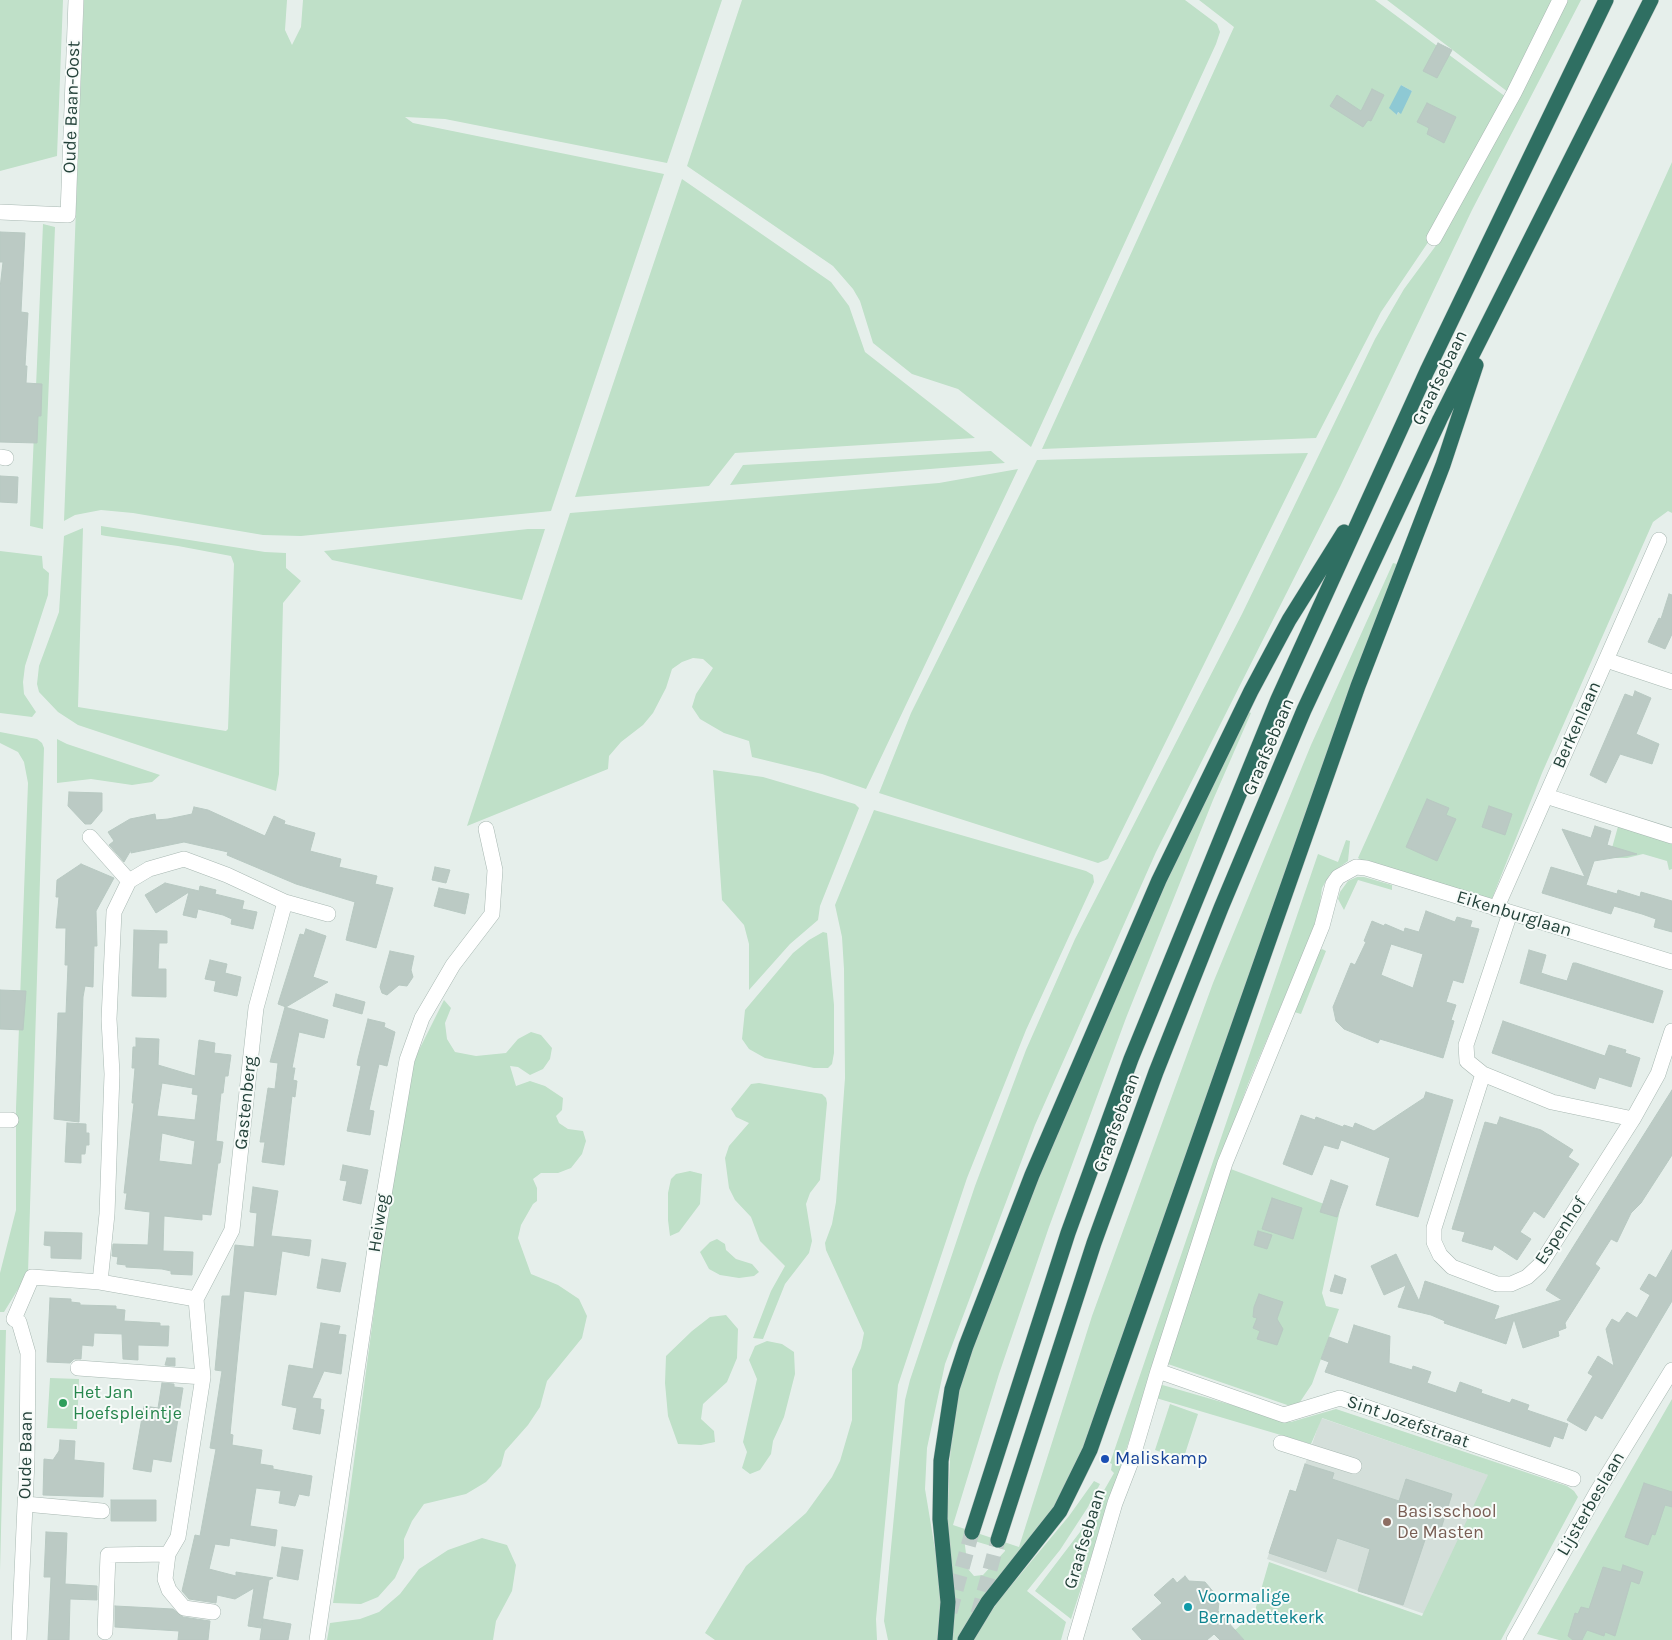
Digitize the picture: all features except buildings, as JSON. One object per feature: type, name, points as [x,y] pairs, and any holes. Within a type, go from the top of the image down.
[{"type":"highway","name":"Graafsebaan","points":[[972,1532],[1068,1233],[1131,1060],[1278,700],[1373,487],[1606,0]]},
{"type":"highway","name":"Graafsebaan","points":[[998,1540],[1094,1243],[1156,1072],[1221,908],[1304,710],[1440,419],[1651,0]]},
{"type":"highway","points":[[965,1640],[988,1602],[1060,1511],[1090,1450],[1358,686],[1443,465],[1493,314]]},
{"type":"highway","points":[[945,1640],[948,1602],[940,1519],[942,1452],[952,1389],[989,1282],[1086,1046],[1159,880],[1251,691],[1289,620],[1373,487]]},
{"type":"street","name":"Oude Baan-Oost","points":[[0,212],[68,215],[76,0]]},
{"type":"street","points":[[1434,238],[1514,93],[1560,0]]},
{"type":"street","name":"Berkenlaan","points":[[1503,911],[1546,796],[1659,540]]},
{"type":"street","points":[[1606,660],[1672,682]]},
{"type":"street","points":[[1546,796],[1672,836]]},
{"type":"street","name":"Heiweg","points":[[316,1640],[376,1242],[407,1060],[422,1018],[453,965],[492,914],[495,870],[486,829]]},
{"type":"street","points":[[90,837],[129,881]]},
{"type":"street","points":[[213,1612],[184,1608],[174,1596],[165,1579],[168,1554],[178,1537],[203,1378],[196,1300],[100,1282],[107,1214],[112,1074],[109,1019],[114,912],[129,881],[149,869],[184,860],[227,875],[285,902],[328,914]]},
{"type":"street","name":"Eikenburglaan","points":[[1356,867],[1366,868],[1672,962]]},
{"type":"street","name":"Graafsebaan","points":[[1074,1640],[1115,1503],[1132,1459],[1158,1371],[1225,1163],[1322,926],[1333,884],[1343,873],[1356,867]]},
{"type":"street","name":"Gastenberg","points":[[196,1300],[232,1230],[256,1008],[285,902]]},
{"type":"street","points":[[1503,911],[1466,1045],[1467,1060],[1483,1074],[1552,1102],[1633,1118]]},
{"type":"street","name":"Espenhof","points":[[1483,1074],[1434,1228],[1434,1242],[1440,1255],[1452,1267],[1497,1284],[1511,1284],[1526,1278],[1540,1266],[1633,1118],[1658,1074],[1672,1031]]},
{"type":"street","name":"Oude Baan","points":[[19,1640],[25,1504],[28,1353],[19,1322],[7,1319],[32,1278],[100,1282]]},
{"type":"street","points":[[78,1368],[203,1378]]},
{"type":"street","name":"Lijsterbeslaan","points":[[1514,1640],[1597,1492],[1672,1370]]},
{"type":"street","name":"Sint Jozefstraat","points":[[1158,1371],[1284,1414],[1340,1398],[1573,1479]]},
{"type":"street","points":[[1281,1443],[1354,1466]]},
{"type":"street","points":[[25,1504],[102,1511]]},
{"type":"street","points":[[105,1632],[108,1555],[168,1554]]},
{"type":"shaded area","name":"Basisschool De Masten","points":[[1321,1418],[1509,1482],[1456,1625],[1267,1559],[1290,1490],[1296,1491]]},
{"type":"green space","points":[[0,0],[63,0],[57,156],[0,171]]},
{"type":"green space","points":[[84,0],[287,0],[285,30],[292,45],[301,27],[303,0],[722,0],[667,163],[445,119],[405,117],[413,123],[664,174],[551,511],[301,536],[263,535],[133,513],[101,510],[75,515],[64,521]]},
{"type":"green space","points":[[742,0],[1185,0],[1217,24],[1220,32],[1216,44],[1031,447],[958,389],[912,374],[873,343],[860,301],[853,289],[833,266],[687,166]]},
{"type":"green space","points":[[1199,0],[1375,0],[1506,97],[1433,235],[1381,312],[1316,438],[1042,449],[1234,27]],"holes":[[[1401,85],[1412,91],[1397,115],[1393,110]]]},
{"type":"green space","points":[[1387,0],[1553,0],[1508,92]]},
{"type":"green space","points":[[1564,0],[1581,0],[1472,210],[1340,487],[1156,852],[1035,1125],[945,1364],[927,1448],[925,1489],[944,1603],[940,1640],[888,1640],[884,1621],[905,1400],[975,1186],[1026,1050],[1075,939],[1242,614],[1375,339],[1404,289],[1440,240]]},
{"type":"green space","points":[[1672,162],[1672,513],[1668,511],[1653,522],[1542,773],[1491,901],[1364,862],[1358,858]]},
{"type":"green space","points":[[682,179],[831,282],[849,306],[865,352],[975,438],[735,453],[709,486],[575,497]]},
{"type":"green space","points":[[43,224],[55,227],[43,529],[30,526]]},
{"type":"green space","points":[[991,451],[1005,463],[730,485],[743,465]]},
{"type":"green space","points":[[1308,453],[1108,859],[1098,863],[879,793],[911,713],[1037,460]]},
{"type":"green space","points":[[1018,469],[866,789],[822,774],[752,757],[749,741],[724,733],[700,719],[692,707],[696,694],[713,668],[703,659],[693,658],[682,662],[672,669],[666,688],[653,713],[643,725],[621,742],[609,756],[608,769],[467,826],[570,513],[939,483]]},
{"type":"green space","points":[[101,526],[265,552],[286,553],[286,568],[301,581],[283,603],[279,774],[276,791],[78,725],[58,712],[39,692],[37,684],[39,666],[59,612],[64,536],[83,528],[78,707],[226,731],[228,729],[234,564],[231,556],[101,535]]},
{"type":"green space","points":[[528,529],[545,529],[522,600],[332,560],[324,551]]},
{"type":"green space","points":[[0,551],[42,556],[43,568],[49,573],[48,595],[25,666],[23,682],[24,694],[36,712],[32,717],[0,713]]},
{"type":"green space","points":[[1393,563],[1397,564],[1354,677],[1095,1426],[1052,1513],[959,1640],[951,1640],[947,1523],[951,1439],[958,1392],[1002,1263],[1128,960],[1247,711],[1251,713],[1213,800],[1126,1018],[1049,1227],[999,1374],[953,1525],[1019,1547],[1092,1316],[1213,983],[1311,745]],"holes":[[[964,1538],[1005,1550],[983,1575],[974,1576],[968,1569]]]},
{"type":"green space","points":[[0,732],[37,739],[44,748],[28,1273],[4,1312],[0,1312],[0,1273],[16,1210],[16,1108],[28,783],[24,762],[18,752],[0,743]]},
{"type":"green space","points":[[57,739],[160,775],[152,782],[132,785],[91,779],[57,783]]},
{"type":"green space","points":[[713,770],[763,777],[855,804],[859,808],[820,906],[818,920],[790,944],[749,990],[749,944],[744,925],[722,900]]},
{"type":"green space","points":[[874,810],[1086,871],[1093,875],[1094,882],[1026,1030],[967,1178],[898,1385],[876,1619],[877,1640],[715,1640],[705,1633],[746,1566],[806,1513],[832,1477],[840,1461],[852,1420],[852,1369],[861,1348],[864,1333],[826,1250],[825,1243],[832,1224],[836,1202],[845,1078],[844,969],[842,937],[835,905]]},
{"type":"green space","points":[[1619,823],[1672,841],[1672,869],[1669,870],[1667,861],[1643,854],[1627,858],[1615,858],[1610,855]]},
{"type":"green space","points":[[1346,840],[1350,841],[1348,861],[1330,874],[1322,888],[1318,918],[1248,1084],[1221,1158],[1071,1619],[1035,1591],[1080,1532],[1114,1473],[1111,1470],[1112,1464],[1110,1463],[1318,854],[1338,862]]},
{"type":"green space","points":[[1357,877],[1364,877],[1392,885],[1392,890],[1358,880],[1344,910],[1338,899],[1340,892],[1348,881]]},
{"type":"green space","points":[[823,932],[827,933],[834,1005],[834,1053],[832,1064],[828,1068],[814,1068],[765,1058],[749,1049],[742,1039],[745,1010],[793,953]]},
{"type":"green space","points":[[1322,949],[1326,951],[1301,1014],[1294,1012],[1318,951]]},
{"type":"green space","points":[[444,1000],[451,1008],[445,1023],[447,1039],[455,1052],[476,1056],[506,1053],[518,1039],[531,1032],[541,1035],[552,1048],[550,1059],[543,1069],[530,1075],[518,1067],[510,1066],[516,1086],[530,1081],[545,1086],[563,1098],[562,1110],[556,1116],[559,1123],[568,1129],[583,1131],[586,1141],[582,1154],[571,1168],[558,1173],[541,1173],[533,1179],[537,1188],[537,1201],[533,1204],[521,1225],[518,1238],[531,1274],[558,1285],[579,1299],[587,1316],[582,1338],[547,1381],[540,1407],[528,1425],[505,1451],[501,1466],[486,1482],[466,1494],[424,1504],[412,1521],[404,1539],[404,1558],[395,1578],[378,1597],[361,1604],[333,1603],[348,1506],[387,1214],[408,1082],[417,1054]]},
{"type":"green space","points":[[759,1083],[822,1094],[826,1098],[827,1103],[820,1180],[810,1193],[806,1204],[812,1241],[809,1253],[785,1284],[763,1339],[753,1338],[771,1291],[785,1266],[760,1241],[751,1217],[735,1200],[729,1188],[725,1158],[729,1146],[749,1123],[736,1117],[731,1109],[751,1084]]},
{"type":"green space","points":[[1228,1168],[1340,1210],[1322,1293],[1326,1306],[1339,1309],[1312,1384],[1296,1408],[1165,1363]]},
{"type":"green space","points":[[690,1171],[702,1174],[700,1204],[679,1232],[670,1236],[668,1193],[671,1179],[676,1174]]},
{"type":"green space","points":[[717,1239],[725,1244],[726,1250],[736,1259],[752,1264],[759,1272],[754,1276],[739,1278],[720,1275],[709,1269],[700,1252],[710,1242]]},
{"type":"green space","points":[[726,1315],[738,1329],[737,1358],[727,1382],[703,1404],[701,1419],[714,1431],[715,1442],[701,1445],[678,1444],[668,1416],[665,1383],[666,1356],[710,1317]]},
{"type":"green space","points":[[0,1330],[6,1330],[0,1571]]},
{"type":"green space","points":[[767,1341],[782,1344],[794,1352],[795,1374],[784,1417],[773,1441],[771,1454],[760,1470],[750,1474],[742,1468],[747,1452],[743,1442],[757,1379],[749,1360],[755,1346]]},
{"type":"green space","name":"Het Jan Hoefspleintje","points":[[50,1378],[79,1379],[77,1429],[47,1428]]},
{"type":"green space","points":[[1159,1384],[1291,1422],[1336,1409],[1567,1486],[1578,1497],[1501,1640],[1244,1640],[1235,1630],[1254,1614],[1269,1562],[1422,1616],[1488,1475],[1322,1418],[1311,1444],[1156,1398]]},
{"type":"green space","points":[[1672,1399],[1672,1640],[1559,1640],[1537,1634]]},
{"type":"green space","points":[[1170,1404],[1198,1414],[1183,1460],[1155,1450]]},
{"type":"green space","points":[[1094,1481],[1100,1484],[1088,1507],[1060,1550],[1027,1591],[1066,1622],[1061,1640],[972,1640],[999,1600],[1069,1516]]},
{"type":"green space","points":[[482,1538],[507,1545],[516,1565],[512,1591],[496,1621],[493,1640],[327,1640],[330,1623],[360,1619],[379,1612],[400,1594],[419,1569],[448,1550]]},
{"type":"water","points":[[1401,85],[1412,91],[1401,114],[1398,112],[1397,115],[1389,108]]},
{"type":"tunnel","points":[[950,1612],[972,1532]]},
{"type":"tunnel","points":[[978,1614],[998,1540]]},
{"type":"place","name":"Het Jan Hoefspleintje","points":[[63,1403]]},
{"type":"place","name":"Maliskamp","points":[[1105,1459]]},
{"type":"place","name":"Basisschool De Masten","points":[[1387,1522]]},
{"type":"place","name":"Voormalige Bernadettekerk","points":[[1188,1607]]}]
